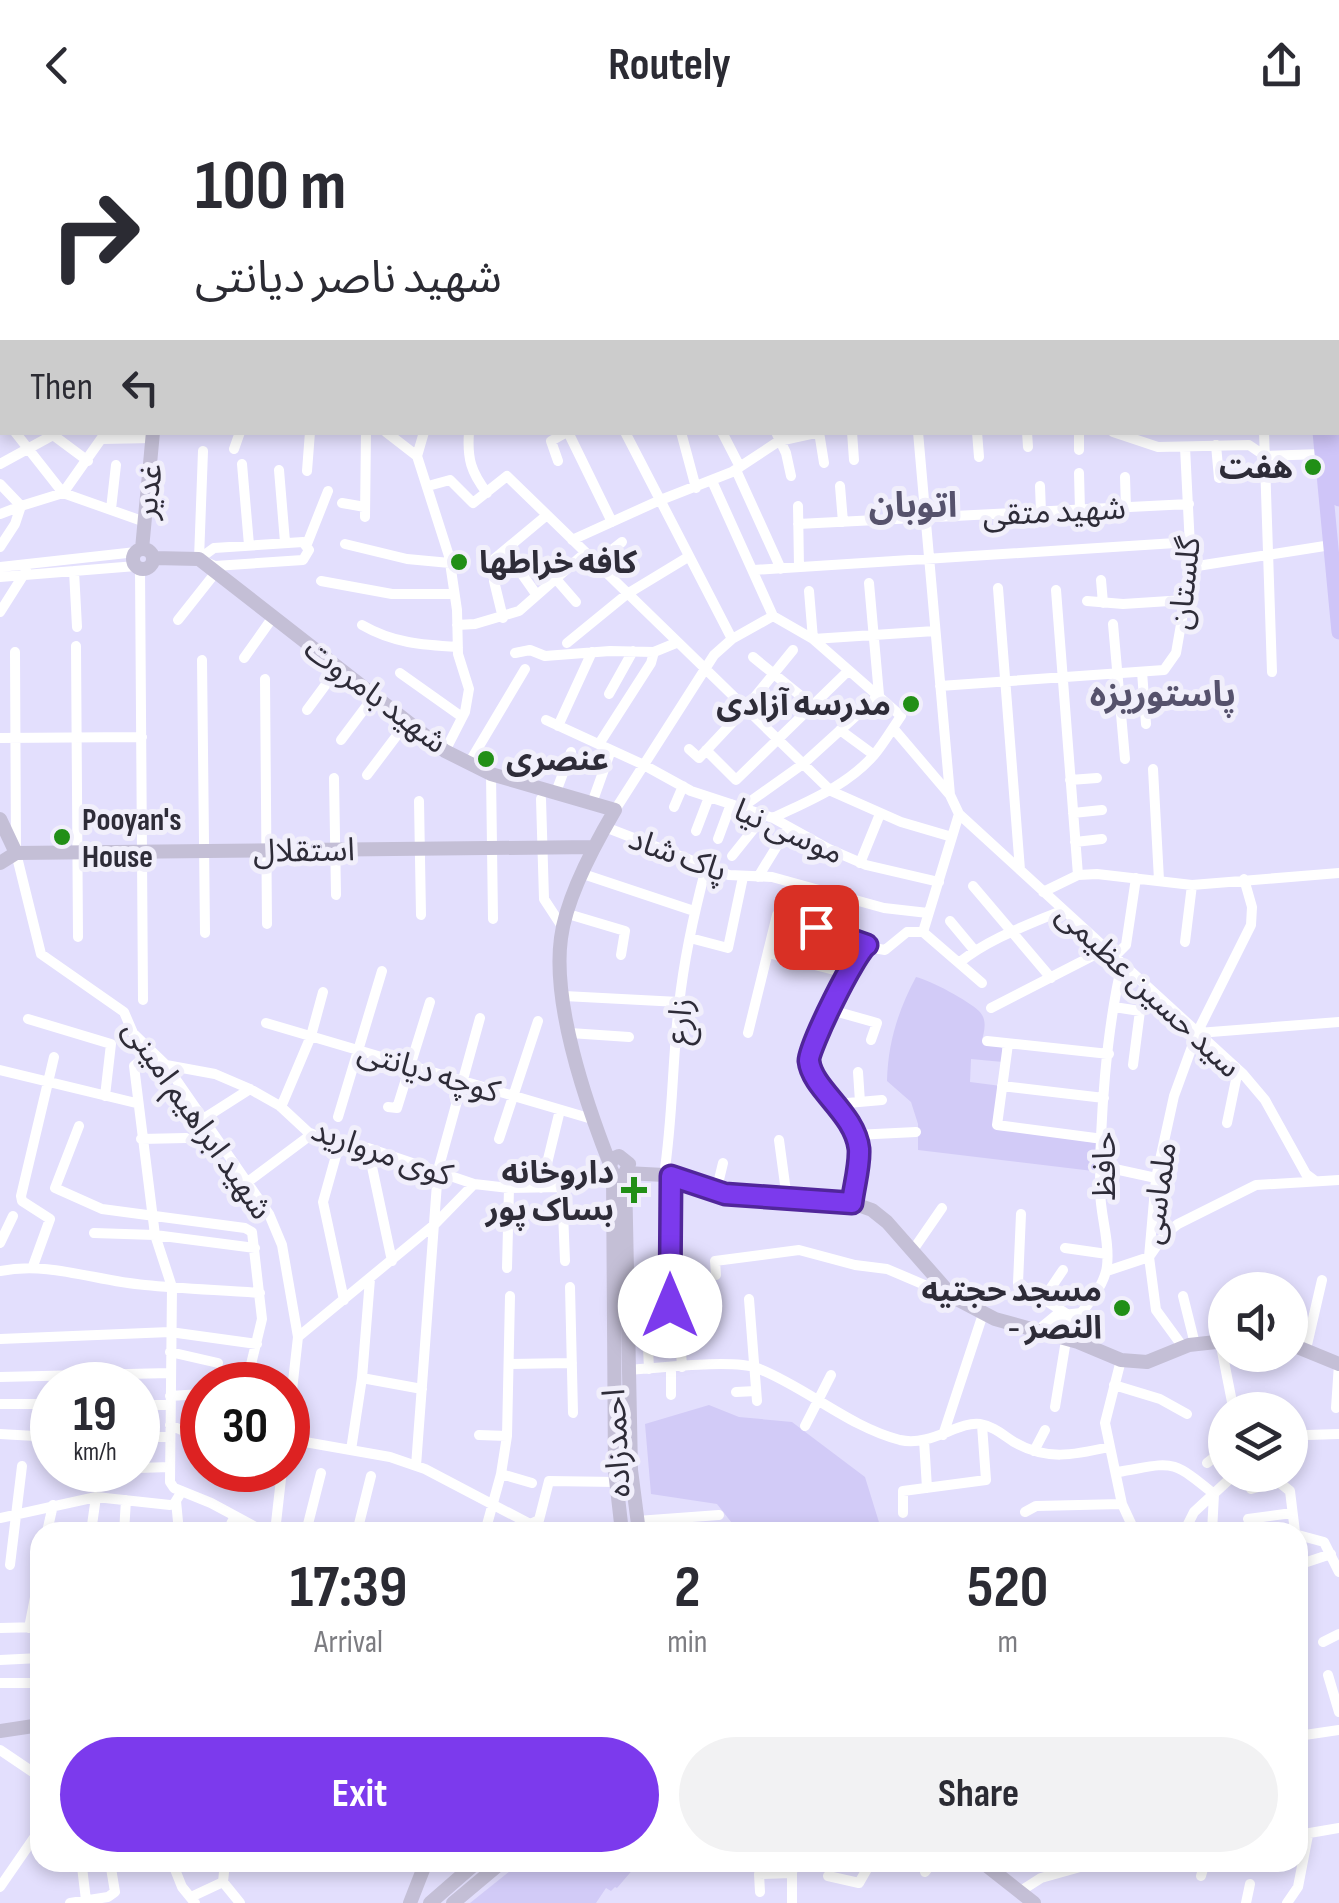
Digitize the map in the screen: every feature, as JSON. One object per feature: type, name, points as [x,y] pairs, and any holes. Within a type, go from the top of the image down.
[{"type":"main road","name":"غدیر","points":[[141,559],[153,435]]},
{"type":"main road","points":[[1332,443],[1339,498]]},
{"type":"main road","points":[[1332,443],[1331,545],[1339,632]]},
{"type":"main road","points":[[141,559],[199,560]]},
{"type":"main road","name":"شهید بامروت","points":[[199,560],[445,750],[491,774],[615,810]]},
{"type":"main road","points":[[615,810],[592,847],[565,921],[560,952],[570,1033],[592,1119],[619,1167],[665,1175],[716,1192],[852,1203],[887,1222],[953,1297],[983,1314],[1068,1338],[1121,1360],[1147,1362],[1208,1343]]},
{"type":"main road","points":[[0,819],[16,853],[0,862]]},
{"type":"main road","name":"استقلال","points":[[16,853],[592,847]]},
{"type":"main road","name":"احمدزاده","points":[[619,1167],[628,1370],[616,1482],[621,1522]]},
{"type":"main road","name":"احمدزاده","points":[[619,1167],[622,1427],[637,1522]]},
{"type":"main road","points":[[1308,1350],[1339,1364]]},
{"type":"main road","points":[[0,1731],[30,1726]]},
{"type":"main road","points":[[410,1903],[422,1872]]},
{"type":"main road","points":[[430,1903],[467,1872]]},
{"type":"main road","points":[[453,1903],[490,1872]]},
{"type":"main road","points":[[997,1872],[1034,1903]]},
{"type":"street","points":[[18,435],[64,493],[145,522]]},
{"type":"street","points":[[0,464],[53,435],[88,461]]},
{"type":"street","points":[[0,514],[64,493],[104,436],[153,435]]},
{"type":"street","points":[[234,449],[239,435]]},
{"type":"street","points":[[307,471],[310,435]]},
{"type":"street","points":[[342,504],[365,512],[366,435]]},
{"type":"street","points":[[390,435],[417,456],[450,562],[458,647],[469,689],[462,717],[445,750]]},
{"type":"street","points":[[399,443],[407,435]]},
{"type":"street","points":[[417,456],[423,435]]},
{"type":"street","points":[[469,435],[467,457],[473,475],[487,493]]},
{"type":"street","points":[[558,462],[551,442],[563,435]]},
{"type":"street","points":[[569,435],[612,522]]},
{"type":"street","points":[[626,435],[732,639]]},
{"type":"street","points":[[681,435],[696,488]]},
{"type":"street","points":[[723,435],[781,568]]},
{"type":"street","points":[[819,435],[824,463]]},
{"type":"street","points":[[852,435],[854,460]]},
{"type":"street","points":[[918,435],[950,796]]},
{"type":"street","points":[[977,435],[979,457]]},
{"type":"street","points":[[1027,435],[1028,447]]},
{"type":"street","points":[[1079,435],[1080,450]]},
{"type":"street","name":"گلستان","points":[[940,686],[1164,670],[1170,665],[1176,653],[1191,567],[1189,504],[1193,435]]},
{"type":"street","points":[[1264,435],[1272,672]]},
{"type":"street","points":[[572,540],[738,468],[777,437],[786,453],[791,476]]},
{"type":"street","points":[[1151,439],[1190,446],[1240,439],[1265,456],[1332,443]]},
{"type":"street","points":[[1216,445],[1220,478]]},
{"type":"street","points":[[199,560],[203,451]]},
{"type":"street","points":[[242,464],[249,545]]},
{"type":"street","points":[[111,509],[116,465]]},
{"type":"street","points":[[279,470],[285,542]]},
{"type":"street","points":[[1078,473],[1080,510]]},
{"type":"street","points":[[428,486],[450,480],[474,503],[507,476],[831,790],[880,814],[952,837]]},
{"type":"street","points":[[1125,477],[1126,508]]},
{"type":"street","points":[[712,481],[773,616],[813,639],[901,716],[874,755],[831,790],[768,816],[732,856]]},
{"type":"street","points":[[0,484],[21,506]]},
{"type":"street","points":[[840,486],[843,522]]},
{"type":"street","points":[[1040,486],[1041,512]]},
{"type":"street","points":[[199,560],[216,566],[303,560],[308,556],[307,544],[328,491]]},
{"type":"street","points":[[955,493],[955,516]]},
{"type":"street","name":"شهید متقی","points":[[798,524],[1189,504]]},
{"type":"street","points":[[0,547],[21,506]]},
{"type":"street","points":[[798,506],[799,568]]},
{"type":"street","points":[[494,559],[547,515]]},
{"type":"street","points":[[595,563],[622,542]]},
{"type":"street","points":[[754,570],[1191,542]]},
{"type":"street","points":[[199,560],[214,548],[307,544]]},
{"type":"street","points":[[345,544],[407,559],[450,562]]},
{"type":"street","points":[[1191,567],[1331,545]]},
{"type":"street","points":[[506,550],[536,594]]},
{"type":"street","points":[[457,625],[503,618],[520,611],[585,553]]},
{"type":"street","points":[[567,642],[627,594],[688,557]]},
{"type":"street","points":[[0,577],[26,569],[141,559]]},
{"type":"street","points":[[0,567],[74,571],[141,559]]},
{"type":"street","points":[[141,559],[143,1000]]},
{"type":"street","points":[[0,612],[26,569]]},
{"type":"street","points":[[74,571],[76,626]]},
{"type":"street","points":[[178,620],[216,572]]},
{"type":"street","points":[[556,580],[576,602]]},
{"type":"street","points":[[1101,580],[1103,602]]},
{"type":"street","points":[[321,581],[392,594],[454,594]]},
{"type":"street","points":[[494,581],[503,618]]},
{"type":"street","points":[[869,584],[879,695]]},
{"type":"street","points":[[998,588],[1020,870]]},
{"type":"street","points":[[809,590],[813,639]]},
{"type":"street","points":[[1056,590],[1078,875]]},
{"type":"street","points":[[1087,602],[1185,600]]},
{"type":"street","points":[[244,658],[273,616]]},
{"type":"street","points":[[615,810],[704,670],[732,639],[773,616]]},
{"type":"street","points":[[1113,624],[1126,759]]},
{"type":"street","points":[[362,625],[379,636],[405,644],[458,647]]},
{"type":"street","points":[[813,639],[935,631]]},
{"type":"street","points":[[515,653],[530,650],[554,656],[654,652],[676,643]]},
{"type":"street","points":[[76,646],[78,937]]},
{"type":"street","points":[[689,749],[698,758],[745,710],[793,650]]},
{"type":"street","points":[[609,694],[634,651]]},
{"type":"street","name":"شهید ابراهیم امینی","points":[[15,652],[16,853],[41,954],[124,1012],[133,1033],[166,1065],[269,1214],[282,1245],[298,1338],[295,1362]]},
{"type":"street","points":[[558,726],[592,652]]},
{"type":"street","points":[[599,744],[652,663],[654,652]]},
{"type":"street","points":[[753,657],[812,705]]},
{"type":"street","points":[[202,660],[205,932]]},
{"type":"street","points":[[308,710],[338,668]]},
{"type":"street","points":[[468,763],[525,670]]},
{"type":"street","points":[[706,750],[736,780],[848,671]]},
{"type":"street","points":[[1142,672],[1146,724]]},
{"type":"street","points":[[400,674],[462,717]]},
{"type":"street","points":[[264,679],[267,924]]},
{"type":"street","points":[[718,839],[736,806],[802,764],[879,695]]},
{"type":"street","points":[[342,740],[374,696]]},
{"type":"street","name":"موسی نیا","points":[[546,720],[682,786],[768,816],[860,862],[894,874],[939,882]]},
{"type":"street","points":[[367,775],[408,722]]},
{"type":"street","points":[[893,728],[950,796]]},
{"type":"street","points":[[840,730],[874,755]]},
{"type":"street","points":[[0,738],[142,738]]},
{"type":"street","points":[[592,803],[611,750]]},
{"type":"street","points":[[556,792],[571,752]]},
{"type":"street","points":[[1153,769],[1158,880]]},
{"type":"street","points":[[491,774],[494,919]]},
{"type":"street","points":[[334,778],[336,894]]},
{"type":"street","points":[[1070,780],[1097,778]]},
{"type":"street","points":[[674,807],[682,786]]},
{"type":"street","name":"سید حسین عظیمی","points":[[950,796],[959,814],[1238,1070],[1265,1100],[1306,1174],[1314,1180]]},
{"type":"street","points":[[696,830],[709,798]]},
{"type":"street","points":[[541,799],[544,900],[565,921],[625,930],[620,955]]},
{"type":"street","points":[[419,801],[420,914]]},
{"type":"street","points":[[1073,813],[1102,810]]},
{"type":"street","points":[[860,862],[880,814]]},
{"type":"street","points":[[924,932],[959,814]]},
{"type":"street","name":"پاک شاد","points":[[605,827],[706,868],[743,877],[804,883],[884,908],[928,912]]},
{"type":"street","points":[[758,877],[788,828]]},
{"type":"street","points":[[1075,842],[1102,839]]},
{"type":"street","name":"زارع","points":[[670,1306],[665,1175],[679,1002],[694,911],[706,868]]},
{"type":"street","points":[[1044,892],[1078,875],[1192,884],[1339,873]]},
{"type":"street","points":[[583,874],[694,911]]},
{"type":"street","points":[[690,938],[728,948],[743,877]]},
{"type":"street","name":"حافظ","points":[[1038,1330],[1054,1316],[1081,1313],[1107,1270],[1100,1201],[1114,957],[1126,945],[1136,878]]},
{"type":"street","name":"ملماسی","points":[[1189,1346],[1156,1310],[1149,1258],[1156,1178],[1174,1096],[1197,1033],[1251,925],[1252,907],[1244,879]]},
{"type":"street","points":[[1185,942],[1192,884]]},
{"type":"street","points":[[973,886],[1052,978]]},
{"type":"street","points":[[960,962],[1013,931],[1063,910]]},
{"type":"street","points":[[748,1033],[778,916],[796,919]]},
{"type":"street","points":[[950,921],[975,951]]},
{"type":"street","points":[[816,927],[885,950],[907,932],[924,932],[982,983]]},
{"type":"street","points":[[852,1203],[859,1150],[856,1135],[812,1072],[809,1061],[814,1040],[832,1010],[846,973],[857,952],[867,945]]},
{"type":"street","points":[[768,953],[846,973]]},
{"type":"street","points":[[991,1008],[1052,978],[1114,957]]},
{"type":"street","points":[[338,1117],[382,970]]},
{"type":"street","points":[[282,1108],[311,1036],[323,992]]},
{"type":"street","points":[[564,996],[679,1002]]},
{"type":"street","points":[[388,1107],[397,1108],[430,1002]]},
{"type":"street","points":[[1114,1008],[1140,1011],[1133,1065]]},
{"type":"street","points":[[832,1010],[878,1024],[871,1040]]},
{"type":"street","points":[[416,1466],[438,1170],[480,1018]]},
{"type":"street","points":[[28,1019],[111,1044],[105,1096]]},
{"type":"street","points":[[499,1139],[538,1020]]},
{"type":"street","points":[[1197,1033],[1339,1022]]},
{"type":"street","name":"کوچه دیانتی","points":[[266,1023],[592,1119]]},
{"type":"street","points":[[570,1033],[629,1037]]},
{"type":"street","points":[[987,1041],[1109,1054]]},
{"type":"street","points":[[1008,1044],[997,1125],[1103,1140]]},
{"type":"street","name":"شهید ابراهیم امینی","points":[[150,1052],[134,1066],[136,1103],[155,1235],[172,1286],[170,1482],[178,1494],[179,1522]]},
{"type":"street","points":[[33,1266],[50,1219],[20,1199],[54,1057]]},
{"type":"street","name":"کوی مروارید","points":[[166,1065],[215,1074],[250,1089],[282,1108],[312,1134],[339,1144],[368,1148],[474,1184],[509,1188],[562,1186],[619,1167]]},
{"type":"street","points":[[0,1070],[136,1103]]},
{"type":"street","points":[[1227,1124],[1238,1070]]},
{"type":"street","points":[[858,1072],[860,1102]]},
{"type":"street","points":[[1002,1086],[1104,1098]]},
{"type":"street","points":[[202,1118],[250,1089]]},
{"type":"street","points":[[836,1104],[882,1100]]},
{"type":"street","points":[[541,1188],[560,1110]]},
{"type":"street","points":[[79,1126],[55,1188],[102,1209],[250,1229],[262,1319],[252,1362]]},
{"type":"street","points":[[856,1135],[916,1132]]},
{"type":"street","points":[[248,1181],[312,1134]]},
{"type":"street","points":[[141,1139],[186,1138]]},
{"type":"street","points":[[780,1140],[787,1199]]},
{"type":"street","points":[[339,1144],[323,1202],[344,1300]]},
{"type":"street","points":[[368,1148],[392,1261]]},
{"type":"street","points":[[716,1192],[723,1162]]},
{"type":"street","points":[[1101,1166],[1156,1178]]},
{"type":"street","points":[[1107,1270],[1149,1258],[1165,1234],[1178,1224],[1256,1184],[1339,1180]]},
{"type":"street","points":[[298,1338],[392,1261],[474,1184]]},
{"type":"street","points":[[562,1186],[565,1260]]},
{"type":"street","points":[[507,1268],[509,1188]]},
{"type":"street","points":[[913,1250],[942,1208]]},
{"type":"street","points":[[1021,1214],[1018,1283],[1070,1316],[1055,1407]]},
{"type":"street","points":[[0,1243],[13,1216]]},
{"type":"street","points":[[94,1233],[155,1235],[254,1248]]},
{"type":"street","points":[[1065,1248],[1108,1254]]},
{"type":"street","points":[[716,1276],[715,1261],[799,1250],[855,1265],[887,1268],[953,1297]]},
{"type":"street","points":[[0,1272],[33,1266],[144,1286],[260,1294]]},
{"type":"street","points":[[1044,1298],[1063,1270]]},
{"type":"street","points":[[351,1450],[370,1279]]},
{"type":"street","points":[[1308,1340],[1322,1280]]},
{"type":"street","points":[[570,1287],[574,1413]]},
{"type":"street","points":[[488,1522],[507,1436],[510,1296]]},
{"type":"street","points":[[1183,1296],[1189,1346]]},
{"type":"street","points":[[736,1392],[756,1396],[749,1300]]},
{"type":"street","points":[[943,1436],[983,1314]]},
{"type":"street","points":[[647,1327],[649,1369]]},
{"type":"street","points":[[0,1338],[170,1332],[257,1344]]},
{"type":"street","points":[[671,1395],[680,1336]]},
{"type":"street","points":[[170,1352],[214,1362]]},
{"type":"street","points":[[1121,1360],[1105,1423],[1122,1504],[1130,1522]]},
{"type":"street","points":[[510,1364],[572,1363]]},
{"type":"street","points":[[1336,1408],[1339,1364]]},
{"type":"street","points":[[628,1370],[754,1367],[882,1435],[906,1442],[943,1436],[974,1423],[1034,1451],[1066,1457],[1109,1448]]},
{"type":"street","points":[[0,1377],[170,1374]]},
{"type":"street","points":[[805,1426],[831,1375]]},
{"type":"street","points":[[362,1378],[422,1389]]},
{"type":"street","points":[[1114,1385],[1160,1399],[1187,1414]]},
{"type":"street","points":[[160,1401],[180,1398]]},
{"type":"street","points":[[0,1406],[30,1405]]},
{"type":"street","points":[[902,1513],[902,1492],[986,1480],[982,1424]]},
{"type":"street","points":[[1034,1451],[1045,1430]]},
{"type":"street","points":[[160,1433],[180,1434]]},
{"type":"street","points":[[0,1434],[30,1436]]},
{"type":"street","points":[[1308,1435],[1339,1434]]},
{"type":"street","points":[[479,1435],[507,1436]]},
{"type":"street","points":[[924,1440],[926,1488]]},
{"type":"street","points":[[310,1443],[390,1456],[531,1522]]},
{"type":"street","points":[[1118,1472],[1177,1465],[1214,1494]]},
{"type":"street","points":[[10,1566],[22,1466]]},
{"type":"street","points":[[160,1467],[170,1467]]},
{"type":"street","points":[[309,1522],[321,1473]]},
{"type":"street","points":[[501,1474],[532,1482]]},
{"type":"street","points":[[360,1522],[371,1476]]},
{"type":"street","points":[[536,1522],[549,1481],[616,1482]]},
{"type":"street","points":[[276,1522],[279,1492]]},
{"type":"street","points":[[1290,1492],[1294,1522]]},
{"type":"street","points":[[0,1518],[96,1497],[170,1505],[178,1494],[247,1522]]},
{"type":"street","points":[[1189,1522],[1214,1494]]},
{"type":"street","points":[[1213,1522],[1214,1494]]},
{"type":"street","points":[[92,1522],[96,1497]]},
{"type":"street","points":[[125,1522],[126,1500]]},
{"type":"street","points":[[1024,1512],[1036,1506],[1122,1504]]},
{"type":"street","points":[[50,1522],[53,1505]]},
{"type":"street","points":[[1248,1519],[1292,1512]]},
{"type":"street","points":[[672,1522],[719,1515]]},
{"type":"street","points":[[232,1522],[235,1516]]},
{"type":"street","points":[[1308,1537],[1324,1542],[1339,1572]]},
{"type":"street","points":[[1308,1562],[1331,1554]]},
{"type":"street","points":[[0,1628],[30,1627]]},
{"type":"street","points":[[1324,1642],[1339,1634]]},
{"type":"street","points":[[0,1660],[30,1658]]},
{"type":"street","points":[[1328,1675],[1339,1712]]},
{"type":"street","points":[[0,1683],[30,1683]]},
{"type":"street","points":[[1308,1735],[1339,1730]]},
{"type":"street","points":[[0,1750],[30,1770]]},
{"type":"street","points":[[1308,1834],[1339,1828]]},
{"type":"street","points":[[0,1887],[30,1844]]},
{"type":"street","points":[[84,1872],[94,1901]]},
{"type":"street","points":[[70,1903],[94,1901],[116,1892],[112,1872]]},
{"type":"street","points":[[176,1872],[193,1900],[223,1882]]},
{"type":"street","points":[[224,1872],[223,1882],[240,1903]]},
{"type":"street","points":[[760,1892],[759,1874],[770,1872]]},
{"type":"street","points":[[792,1903],[793,1872]]},
{"type":"street","points":[[828,1876],[859,1883],[865,1872]]},
{"type":"street","points":[[1019,1892],[1050,1872]]},
{"type":"street","points":[[1201,1876],[1202,1872]]},
{"type":"street","points":[[1287,1903],[1298,1887],[1299,1872]]},
{"type":"street","points":[[1246,1903],[1250,1884]]},
{"type":"shaded area","points":[[916,977],[974,1007],[984,1022],[982,1041],[997,1043],[1002,1048],[1003,1062],[971,1059],[970,1082],[1001,1086],[995,1127],[1096,1143],[1093,1171],[918,1150],[918,1124],[911,1102],[887,1081],[895,1027]]},
{"type":"shaded area","points":[[709,1405],[739,1417],[792,1422],[865,1477],[879,1522],[731,1522],[717,1504],[651,1494],[645,1424]]},
{"type":"shaded area","points":[[509,1872],[631,1872],[617,1888],[606,1888],[596,1903],[470,1903]]},
{"type":"place","name":"هفت","points":[[1313,467]]},
{"type":"place","name":"کافه خراطها","points":[[459,562]]},
{"type":"place","name":"مدرسه آزادی","points":[[911,704]]},
{"type":"place","name":"عنصری","points":[[486,759]]},
{"type":"place","name":"Pooyan's House","points":[[62,837]]},
{"type":"place","name":"داروخانه بساک پور","points":[[634,1190]]},
{"type":"place","name":"مسجد حجتیه - النصر","points":[[1122,1308]]},
{"type":"district","name":"اتوبان","points":[[913,505]]},
{"type":"district","name":"پاستوریزه","points":[[1163,694]]},
{"type":"route","points":[[670,1306],[671,1176],[725,1194],[852,1203],[859,1150],[856,1135],[812,1072],[809,1061],[814,1040],[832,1010],[840,986],[857,952],[867,945],[816,927]]}]
